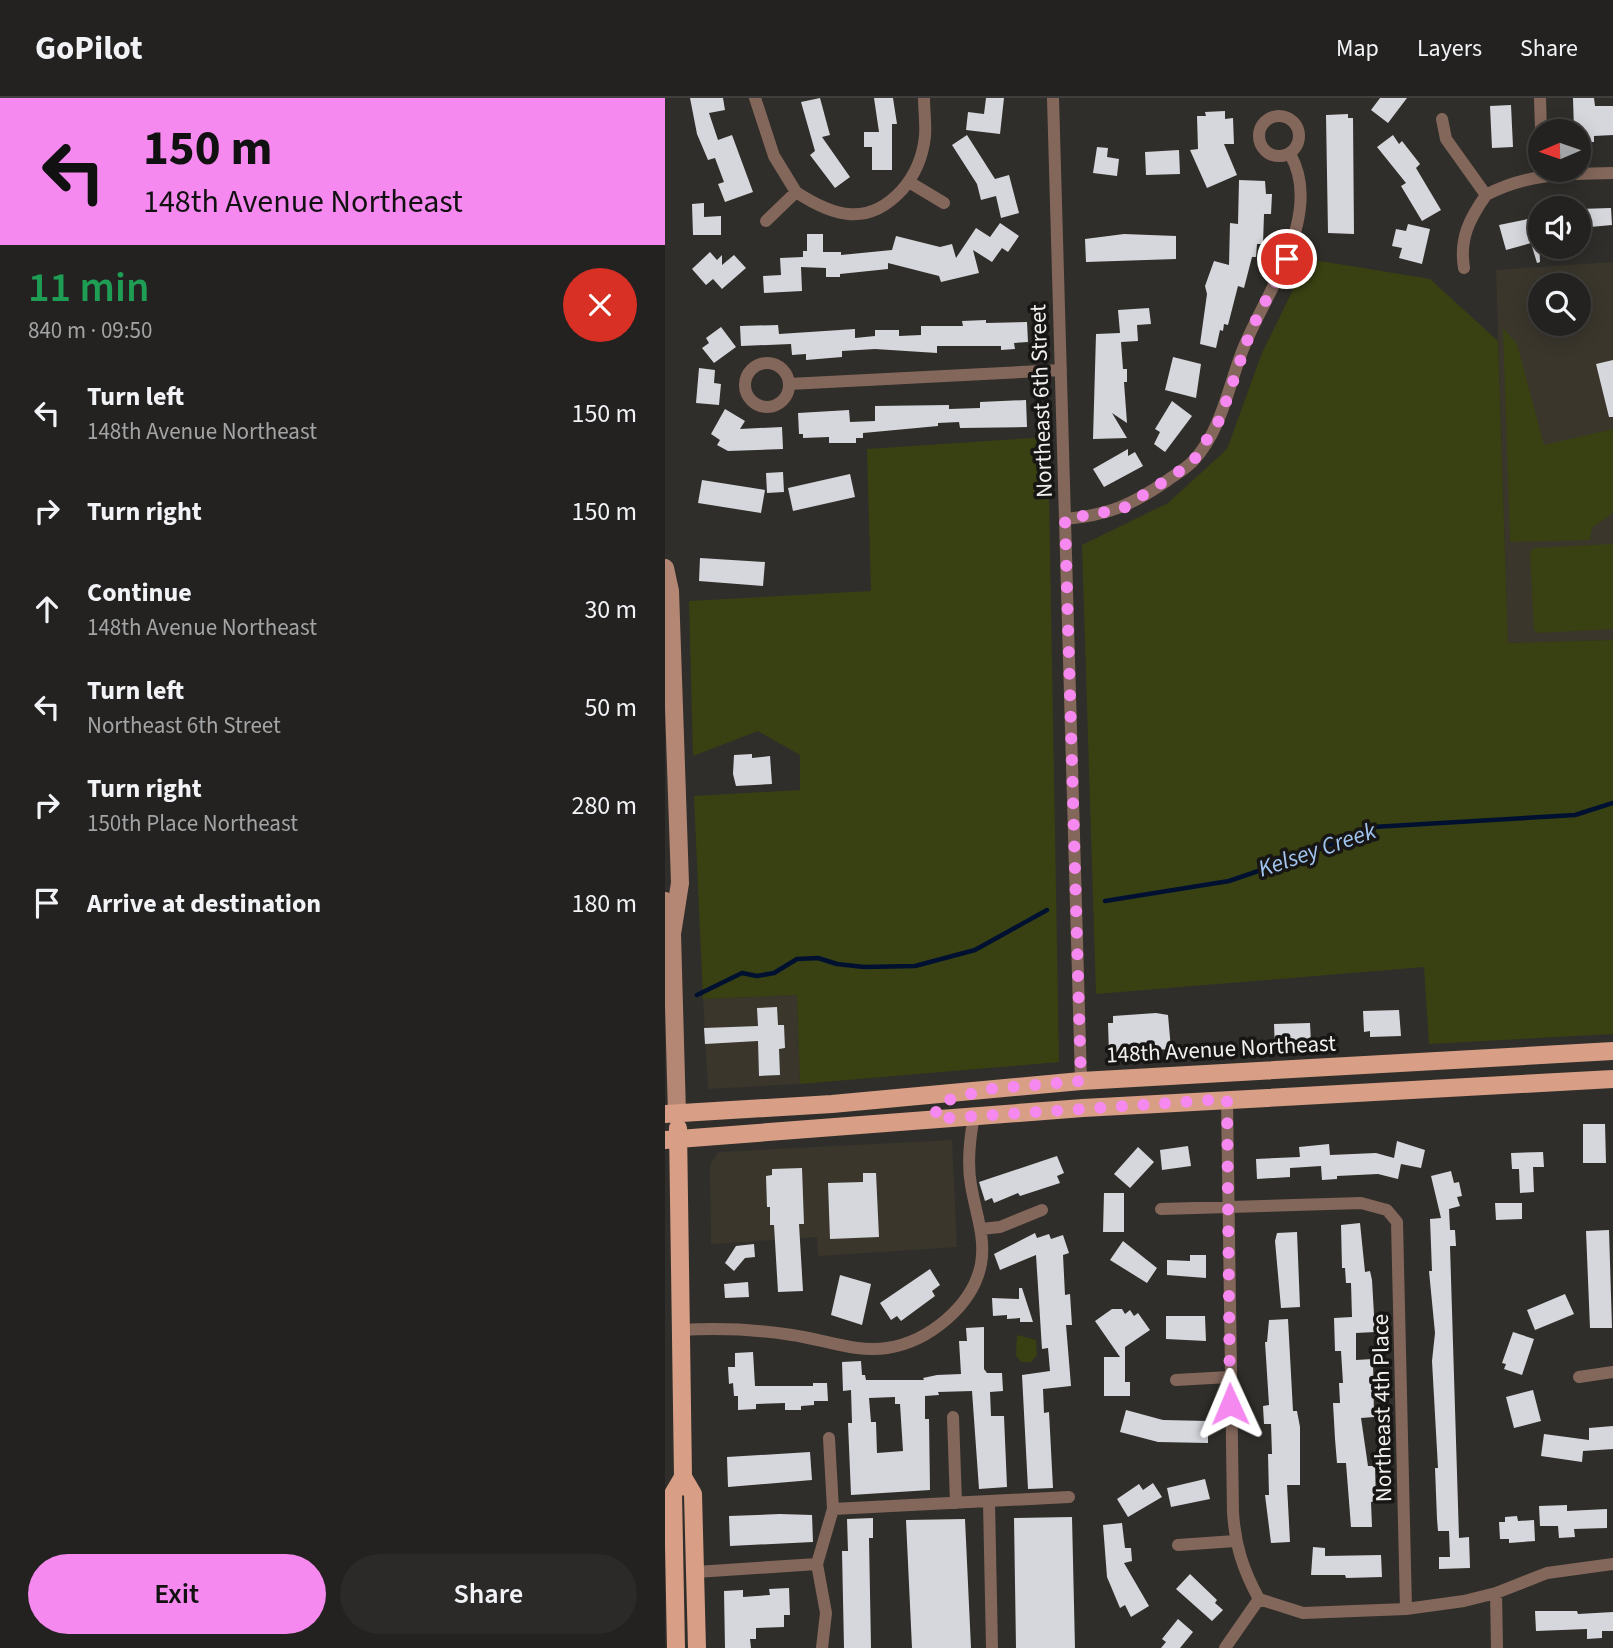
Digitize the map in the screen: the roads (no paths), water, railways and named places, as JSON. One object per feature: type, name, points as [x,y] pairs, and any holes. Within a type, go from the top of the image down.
[{"type":"main road","points":[[665,568],[670,591],[680,883],[672,934],[671,1114],[683,1477],[693,1494],[697,1648]]},
{"type":"main road","points":[[665,901],[672,934]]},
{"type":"main road","name":"148th Avenue Northeast","points":[[671,1114],[1081,1081],[1613,1051]]},
{"type":"main road","points":[[672,1140],[1227,1099],[1613,1079]]},
{"type":"main road","points":[[935,1119],[937,1105],[941,1102],[989,1089]]},
{"type":"main road","points":[[676,1648],[673,1494],[683,1477]]},
{"type":"street","points":[[755,98],[774,156],[796,192],[830,211],[853,215],[874,212],[889,204],[909,182],[920,160],[925,137],[924,98]]},
{"type":"street","name":"Northeast 6th Street","points":[[1053,98],[1081,1081]]},
{"type":"street","points":[[1540,98],[1541,119]]},
{"type":"street","points":[[1442,119],[1446,139],[1486,195]]},
{"type":"street","points":[[1065,519],[1122,509],[1192,463],[1207,444],[1220,419],[1251,330],[1287,259],[1300,193],[1298,167],[1290,154]]},
{"type":"street","points":[[1591,173],[1613,173]]},
{"type":"street","points":[[1464,268],[1461,254],[1465,229],[1486,195],[1509,182],[1528,176]]},
{"type":"street","points":[[909,182],[944,204]]},
{"type":"street","points":[[766,221],[796,192]]},
{"type":"street","points":[[789,384],[1061,370]]},
{"type":"street","points":[[1227,1099],[1230,1208],[1229,1377],[1235,1541],[1244,1572],[1259,1599],[1303,1613],[1406,1609],[1464,1601],[1496,1593],[1547,1573],[1613,1564]]},
{"type":"street","points":[[680,1330],[736,1329],[792,1335],[860,1348],[887,1348],[917,1338],[947,1321],[969,1293],[981,1264],[981,1229],[971,1183],[970,1135],[974,1116]]},
{"type":"street","name":"Northeast 4th Place","points":[[1230,1208],[1361,1203],[1387,1210],[1397,1222],[1400,1236],[1406,1609]]},
{"type":"street","points":[[1161,1209],[1230,1208]]},
{"type":"street","points":[[981,1229],[1000,1227],[1042,1210]]},
{"type":"street","points":[[1579,1377],[1613,1372]]},
{"type":"street","points":[[1175,1380],[1229,1377]]},
{"type":"street","points":[[953,1417],[956,1503]]},
{"type":"street","points":[[822,1648],[826,1613],[817,1564],[833,1509],[829,1438]]},
{"type":"street","points":[[833,1509],[1069,1497]]},
{"type":"street","points":[[989,1502],[992,1648]]},
{"type":"street","points":[[1178,1545],[1235,1541]]},
{"type":"street","points":[[696,1572],[817,1564]]},
{"type":"street","points":[[1496,1593],[1497,1648]]},
{"type":"street","points":[[1226,1648],[1259,1599]]},
{"type":"waterway","name":"Kelsey Creek","points":[[1105,901],[1229,881],[1300,857],[1373,827],[1575,815],[1613,803]]},
{"type":"waterway","name":"Kelsey Creek","points":[[697,995],[742,973],[757,976],[774,973],[797,959],[818,958],[837,964],[864,967],[915,966],[975,950],[1047,910]]}]
